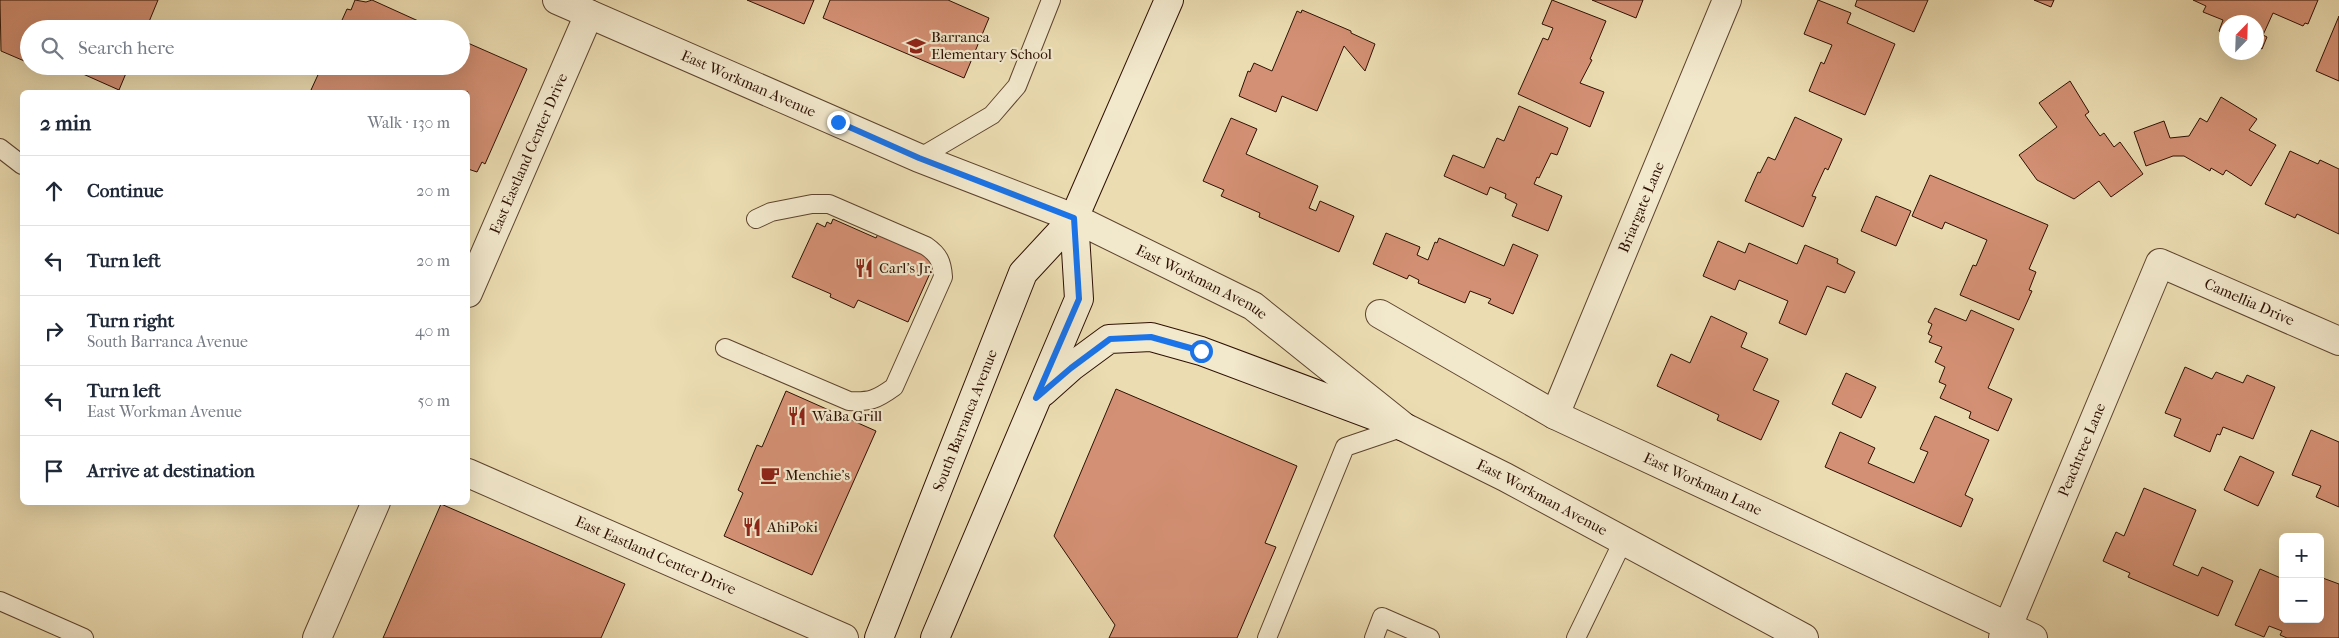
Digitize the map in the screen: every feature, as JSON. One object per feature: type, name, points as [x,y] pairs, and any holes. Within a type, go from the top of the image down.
[{"type":"street","name":"East Workman Avenue","points":[[557,0],[919,158],[1074,218],[1253,306],[1404,428],[1505,477],[1804,638]]},
{"type":"street","name":"South Barranca Avenue","points":[[879,638],[1023,273],[1074,218],[1168,0]]},
{"type":"street","name":"Briargate Lane","points":[[1555,415],[1727,0]]},
{"type":"street","name":"East Eastland Center Drive","points":[[470,288],[589,14]]},
{"type":"street","name":"South Barranca Avenue","points":[[935,638],[1079,299],[1074,218]]},
{"type":"street","name":"Camellia Drive","points":[[2160,263],[2339,341]]},
{"type":"street","name":"Peachtree Lane","points":[[2005,633],[2160,263]]},
{"type":"street","name":"East Workman Lane","points":[[1380,314],[1555,415],[2005,633],[2033,638]]},
{"type":"street","points":[[1036,398],[1071,368],[1110,339],[1151,337],[1201,351],[1404,428]]},
{"type":"street","name":"East Eastland Center Drive","points":[[470,474],[844,638]]},
{"type":"street","points":[[317,638],[375,505]]},
{"type":"lane","points":[[919,158],[992,115],[1017,86],[1051,0]]},
{"type":"lane","points":[[0,148],[20,163]]},
{"type":"lane","points":[[725,348],[849,401],[866,402],[878,399],[894,387],[943,277],[942,265],[938,254],[926,246],[829,204],[812,204],[770,212],[756,218]]},
{"type":"lane","points":[[1268,638],[1345,448],[1404,428]]},
{"type":"lane","points":[[1576,638],[1623,541]]},
{"type":"lane","points":[[0,601],[84,638]]},
{"type":"lane","points":[[1374,638],[1382,617],[1430,638]]},
{"type":"building","points":[[0,0],[158,0],[150,20],[20,20],[20,59],[1,51]]},
{"type":"building","points":[[355,0],[366,2],[372,0],[416,20],[342,20],[347,9],[351,10]]},
{"type":"building","points":[[747,0],[814,0],[804,24]]},
{"type":"building","points":[[830,0],[948,0],[989,18],[964,78],[823,18]]},
{"type":"building","points":[[1552,0],[1606,21],[1590,59],[1592,60],[1580,83],[1604,92],[1590,127],[1518,94],[1543,38],[1548,40],[1553,28],[1542,24]]},
{"type":"building","points":[[1592,0],[1643,0],[1636,18]]},
{"type":"building","points":[[1818,0],[1851,13],[1847,23],[1895,44],[1865,115],[1809,91],[1821,62],[1824,64],[1832,45],[1804,34]]},
{"type":"building","points":[[1857,0],[1928,0],[1914,32],[1855,6]]},
{"type":"building","points":[[2034,0],[2054,0],[2051,7]]},
{"type":"building","points":[[2193,0],[2318,0],[2308,24],[2305,23],[2303,26],[2273,13],[2264,33],[2264,15],[2219,15],[2219,18],[2203,12],[2206,6]]},
{"type":"building","points":[[1302,10],[1351,31],[1351,33],[1375,44],[1365,71],[1344,46],[1317,111],[1282,96],[1276,112],[1239,96],[1248,71],[1250,72],[1254,63],[1272,71],[1297,11],[1301,13]]},
{"type":"building","points":[[2339,16],[2339,81],[2316,71]]},
{"type":"building","points":[[470,44],[527,69],[485,164],[482,162],[477,172],[470,170],[470,90],[311,90],[318,75],[470,75]]},
{"type":"building","points":[[85,75],[125,75],[119,90]]},
{"type":"building","points":[[2070,81],[2089,112],[2085,115],[2100,136],[2104,133],[2114,147],[2120,142],[2143,174],[2111,197],[2099,181],[2074,199],[2037,180],[2019,155],[2057,127],[2039,103]]},
{"type":"building","points":[[2221,97],[2257,119],[2249,130],[2276,145],[2251,186],[2226,170],[2223,175],[2211,168],[2210,171],[2184,156],[2173,156],[2146,166],[2134,132],[2164,121],[2170,138],[2189,136],[2200,118],[2207,122]]},
{"type":"building","points":[[1519,106],[1568,128],[1557,155],[1551,153],[1534,184],[1562,196],[1548,231],[1512,216],[1517,204],[1505,198],[1506,194],[1490,187],[1487,195],[1444,176],[1453,155],[1484,168],[1497,138],[1504,141]]},
{"type":"building","points":[[1795,117],[1842,139],[1828,170],[1825,168],[1812,196],[1816,197],[1803,227],[1745,201],[1758,172],[1760,173],[1768,157],[1775,160]]},
{"type":"building","points":[[1231,118],[1257,129],[1246,154],[1318,186],[1309,208],[1316,211],[1320,201],[1354,216],[1339,252],[1259,217],[1260,213],[1221,196],[1224,190],[1203,181]]},
{"type":"building","points":[[2290,151],[2318,164],[2320,160],[2339,169],[2339,234],[2297,214],[2295,218],[2265,204]]},
{"type":"building","points":[[1930,175],[2048,225],[2029,269],[2036,272],[2029,290],[2032,291],[2019,320],[1960,295],[1973,265],[1976,266],[1987,240],[1945,222],[1942,229],[1912,216]]},
{"type":"building","points":[[1876,196],[1911,211],[1896,246],[1861,231]]},
{"type":"building","name":"Carl's Jr.","points":[[833,219],[876,238],[878,234],[936,260],[908,322],[858,300],[854,308],[830,297],[831,294],[792,277],[817,223],[825,227],[827,222],[831,224]]},
{"type":"building","points":[[1386,233],[1420,247],[1417,255],[1428,260],[1435,242],[1437,243],[1439,238],[1504,266],[1513,244],[1538,255],[1513,314],[1488,303],[1491,299],[1470,291],[1465,303],[1418,283],[1419,280],[1409,275],[1407,279],[1373,264]]},
{"type":"building","points":[[1718,241],[1745,253],[1749,243],[1797,264],[1805,245],[1838,259],[1837,263],[1855,272],[1845,293],[1827,286],[1806,335],[1779,323],[1788,301],[1739,280],[1735,290],[1703,276]]},
{"type":"building","points":[[1935,308],[1966,321],[1971,310],[2014,329],[1988,388],[2012,399],[1998,431],[1969,418],[1971,412],[1940,398],[1946,385],[1939,382],[1945,367],[1935,362],[1942,347],[1929,342],[1932,336],[1928,334],[1932,324],[1928,322]]},
{"type":"building","points":[[1711,316],[1747,333],[1741,347],[1768,359],[1753,390],[1779,401],[1761,440],[1717,420],[1719,415],[1657,386],[1671,354],[1690,363]]},
{"type":"building","points":[[2185,367],[2212,379],[2216,372],[2243,383],[2247,375],[2275,387],[2253,439],[2223,427],[2220,435],[2217,434],[2210,452],[2174,436],[2181,419],[2165,413]]},
{"type":"building","points":[[1846,373],[1876,387],[1861,418],[1832,404]]},
{"type":"building","points":[[1116,389],[1297,466],[1265,543],[1276,547],[1237,638],[1109,638],[1115,625],[1054,536]]},
{"type":"building","points":[[786,391],[876,431],[812,575],[724,536],[743,493],[738,490],[757,445],[762,447]]},
{"type":"building","points":[[1935,416],[1989,440],[1965,495],[1973,499],[1961,527],[1825,467],[1840,432],[1875,448],[1868,463],[1914,483],[1928,452],[1920,449]]},
{"type":"building","points":[[2311,430],[2339,442],[2339,507],[2316,497],[2321,486],[2292,475]]},
{"type":"building","points":[[2240,456],[2274,472],[2258,506],[2224,490]]},
{"type":"building","points":[[2144,488],[2196,510],[2173,565],[2198,576],[2202,567],[2233,581],[2218,616],[2128,577],[2130,573],[2103,561],[2116,532],[2124,536]]},
{"type":"building","points":[[441,505],[625,584],[601,638],[383,638]]},
{"type":"building","points":[[2260,569],[2279,577],[2279,623],[2324,623],[2324,578],[2339,584],[2339,638],[2287,638],[2280,635],[2282,631],[2269,626],[2264,637],[2235,625]]},
{"type":"place","name":"Barranca Elementary School","points":[[916,46]]},
{"type":"place","name":"Carl's Jr.","points":[[864,268]]},
{"type":"place","name":"WaBa Grill","points":[[797,416]]},
{"type":"place","name":"Menchie's","points":[[770,475]]},
{"type":"place","name":"AhiPoki","points":[[752,527]]},
{"type":"route","points":[[838,122],[919,158],[1074,218],[1079,299],[1036,398],[1071,368],[1110,339],[1151,337],[1201,351]]}]
